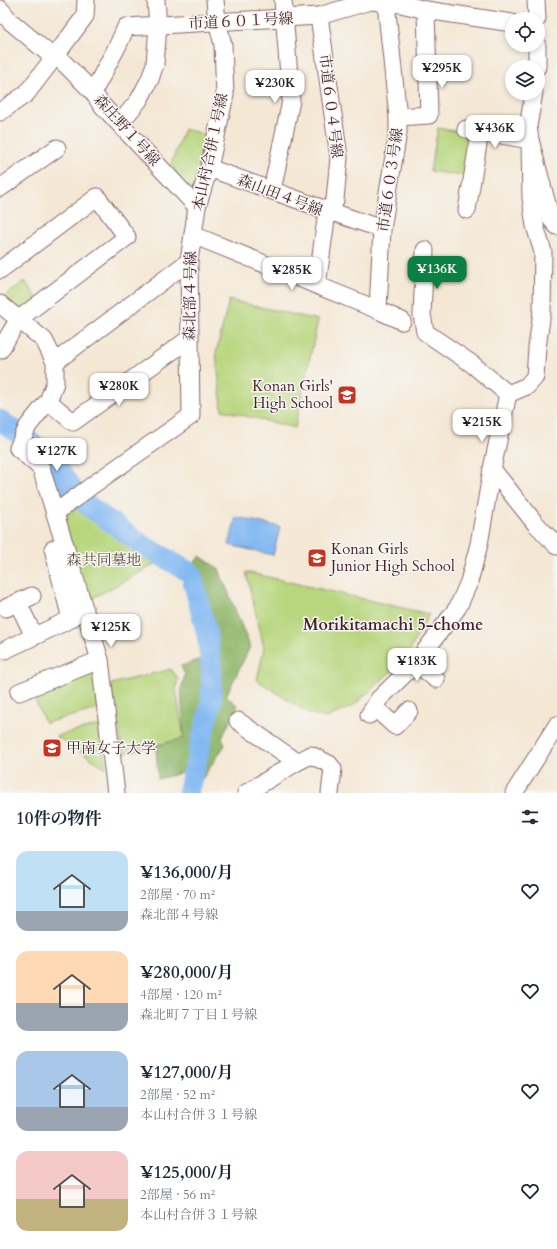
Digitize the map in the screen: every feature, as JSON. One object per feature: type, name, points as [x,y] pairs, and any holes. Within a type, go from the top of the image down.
[{"type":"street","points":[[120,122],[139,100],[150,79],[155,64],[158,26],[156,0]]},
{"type":"street","name":"本山村合併１号線","points":[[193,235],[197,207],[209,168],[225,95],[223,45],[214,0]]},
{"type":"street","points":[[272,190],[291,101],[283,0]]},
{"type":"street","points":[[536,0],[537,12]]},
{"type":"street","name":"市道６０１号線","points":[[93,92],[126,27],[319,16],[370,1],[401,4],[426,10],[505,22]]},
{"type":"street","name":"市道６０３号線","points":[[378,310],[382,229],[398,132],[398,117],[386,3]]},
{"type":"street","points":[[0,112],[26,94],[55,57],[86,8]]},
{"type":"street","points":[[398,117],[429,115],[426,10]]},
{"type":"street","name":"市道６０４号線","points":[[319,16],[339,156],[335,200],[329,211]]},
{"type":"street","name":"森庄野１号線","points":[[3,20],[55,57],[93,92],[100,103],[120,122],[197,207]]},
{"type":"street","points":[[533,100],[528,126],[530,140],[551,219],[557,226]]},
{"type":"street","points":[[467,210],[473,130],[530,140]]},
{"type":"street","points":[[508,394],[527,386],[535,377],[542,311],[543,252],[535,226],[531,198],[530,140]]},
{"type":"street","points":[[0,188],[57,148]]},
{"type":"street","name":"森山田４号線","points":[[209,168],[329,211],[326,219],[317,285]]},
{"type":"street","points":[[0,270],[97,197],[127,237],[18,319],[0,350]]},
{"type":"street","points":[[329,211],[382,229]]},
{"type":"street","name":"森北部４号線","points":[[59,510],[191,416],[189,261],[193,235],[402,321]]},
{"type":"street","points":[[424,250],[422,314],[425,332],[472,364],[508,394]]},
{"type":"street","points":[[55,362],[189,261]]},
{"type":"street","points":[[0,304],[44,340],[55,362],[55,383],[48,402],[28,426],[18,448],[41,468],[59,510],[65,545],[84,613],[100,660],[116,793]]},
{"type":"street","points":[[48,402],[73,422],[189,339]]},
{"type":"street","points":[[409,712],[395,726],[372,711],[379,699],[416,663],[458,607],[469,582],[479,544],[492,469],[508,394]]},
{"type":"street","points":[[492,469],[535,523],[557,546]]},
{"type":"street","points":[[5,650],[71,619],[53,549],[65,545]]},
{"type":"street","points":[[19,602],[34,636]]},
{"type":"street","points":[[20,692],[100,660]]},
{"type":"street","points":[[416,663],[436,679]]},
{"type":"street","points":[[238,721],[297,762]]},
{"type":"street","points":[[514,793],[557,725]]},
{"type":"street","points":[[246,793],[311,755],[329,764],[333,769],[330,793]]},
{"type":"green space","points":[[438,128],[477,135],[469,177],[430,171]]},
{"type":"green space","points":[[184,129],[208,135],[196,189],[187,189],[169,169]]},
{"type":"green space","points":[[25,281],[38,300],[28,307],[15,310],[2,298]]},
{"type":"green space","points":[[229,300],[318,320],[295,428],[222,410],[216,353]]},
{"type":"green space","name":"森共同墓地","points":[[78,506],[117,536],[159,562],[87,601],[64,522],[67,513]]},
{"type":"green space","points":[[200,556],[219,569],[250,647],[226,696],[238,706],[222,737],[225,745],[200,782],[195,793],[181,793],[184,772],[158,779],[156,746],[184,738],[181,689],[185,675],[181,666],[207,657],[185,574]]},
{"type":"green space","points":[[246,572],[429,614],[405,659],[353,706],[326,718],[308,713],[257,680],[264,648]]},
{"type":"green space","points":[[96,667],[98,709],[45,723],[32,693]]},
{"type":"green space","points":[[171,669],[178,678],[176,689],[184,738],[123,754],[111,684]]},
{"type":"green space","points":[[100,725],[106,768],[56,736]]},
{"type":"water","points":[[236,517],[280,527],[273,555],[229,545]]},
{"type":"waterway","points":[[0,420],[51,457],[72,489],[87,505],[141,544],[191,573],[207,634],[212,672],[211,703],[188,793]]},
{"type":"place","name":"Konan Girls' High School","points":[[347,395]]},
{"type":"place","name":"Konan Girls Junior High School","points":[[317,558]]},
{"type":"place","name":"甲南女子大学","points":[[52,748]]},
{"type":"district","name":"Morikitamachi 5-chome","points":[[393,624]]}]
